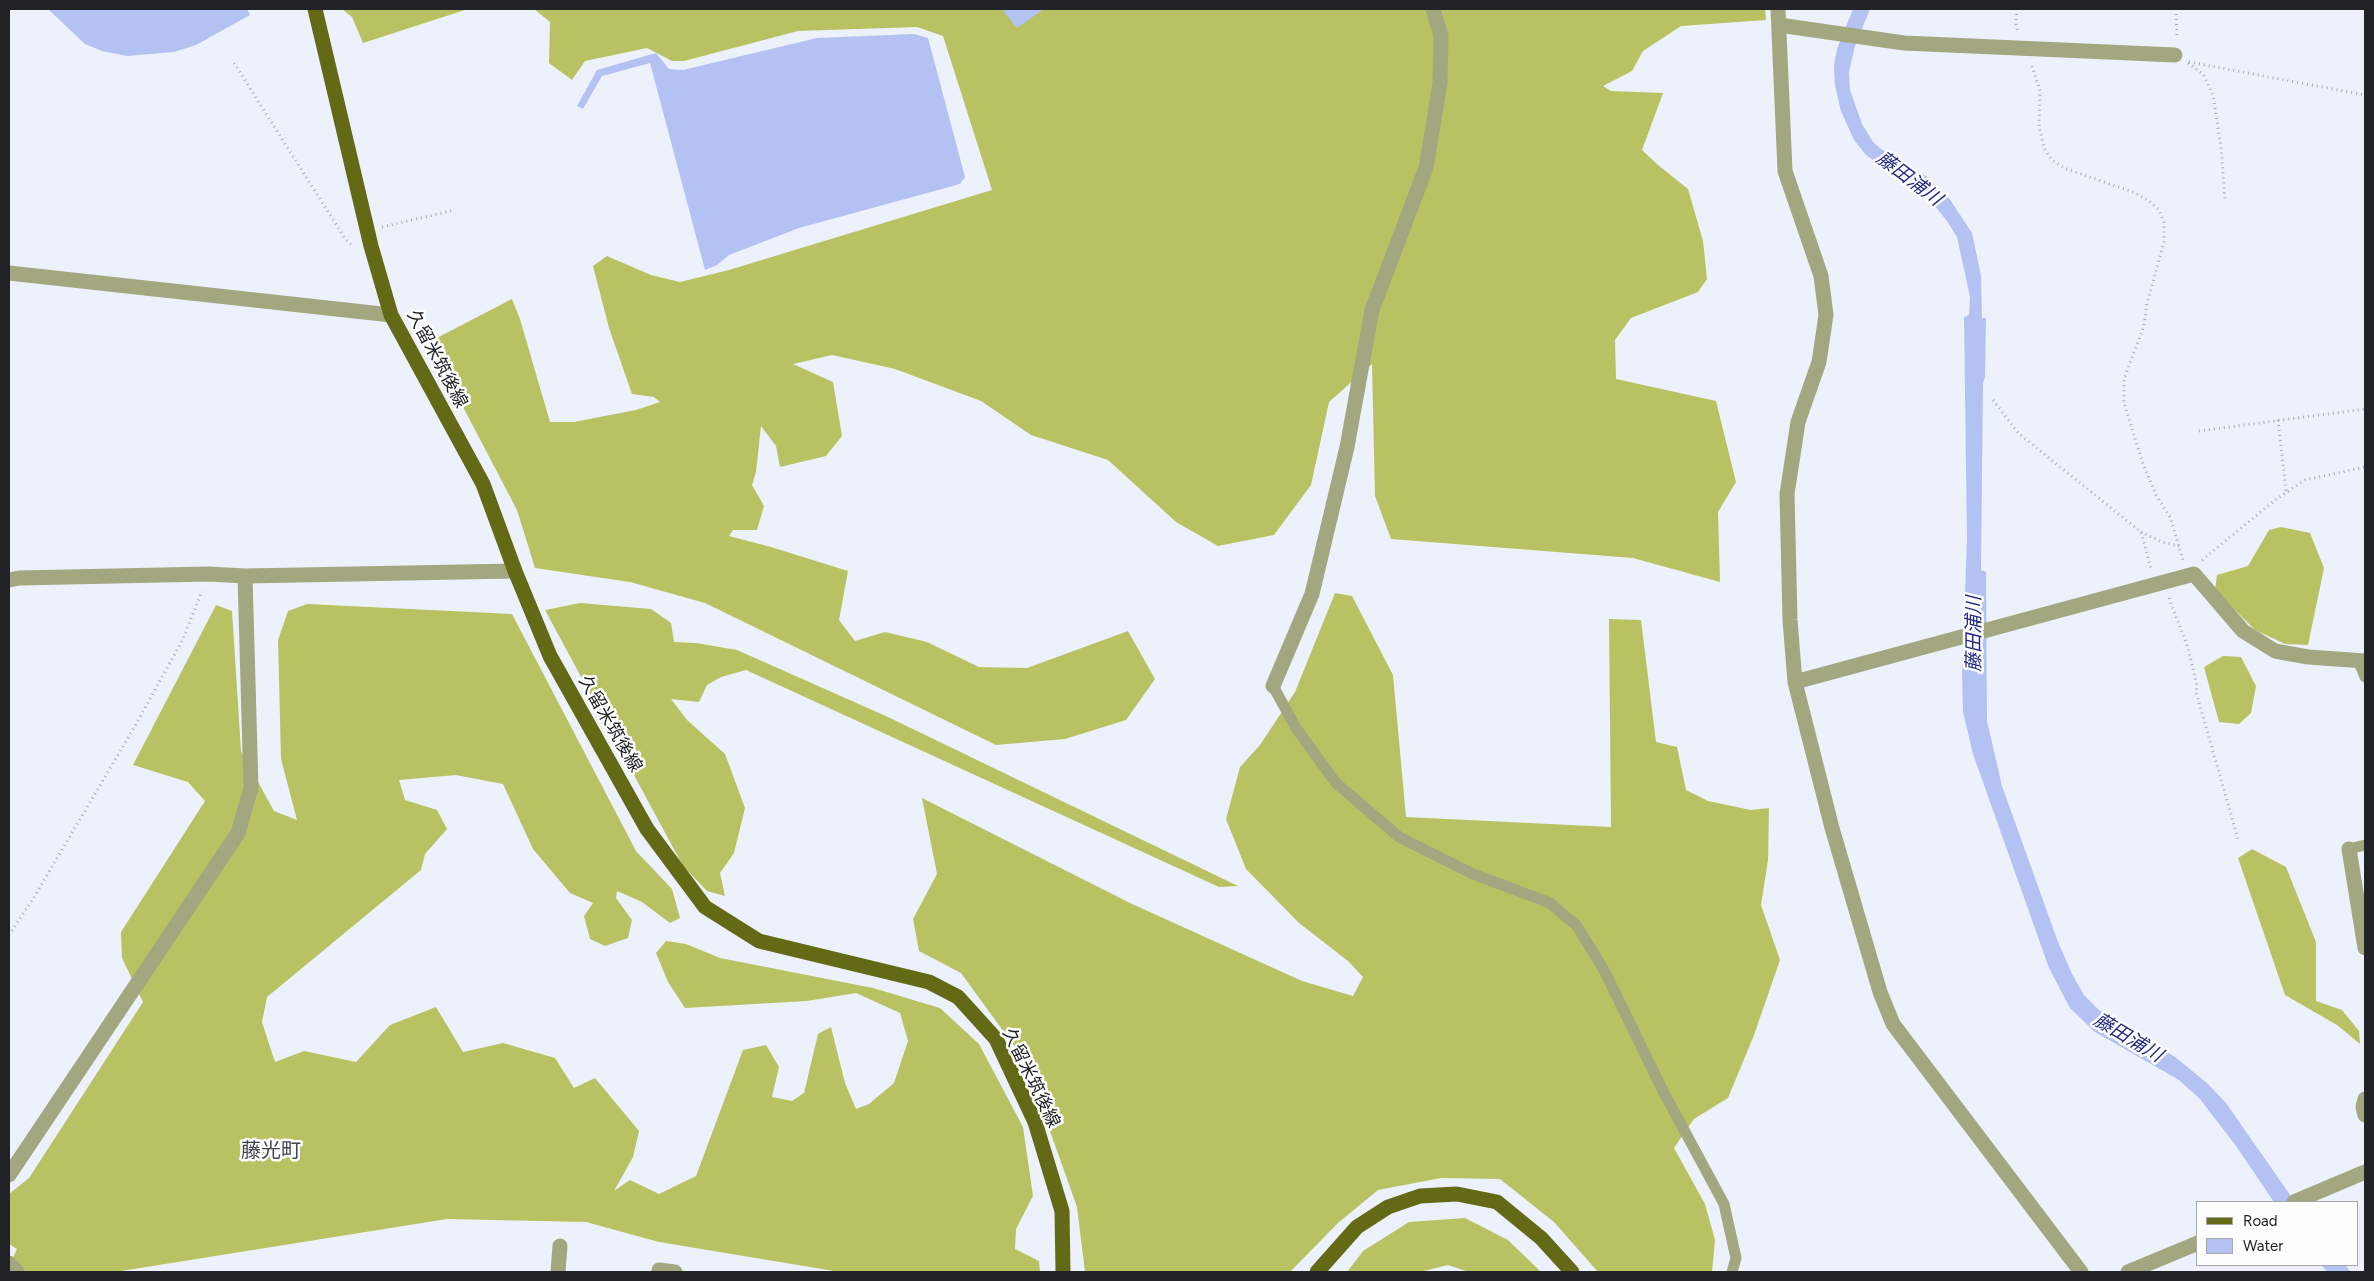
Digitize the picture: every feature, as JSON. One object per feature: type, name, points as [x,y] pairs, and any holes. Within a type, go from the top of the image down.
[{"type":"main road","name":"久留米筑後線","points":[[315,9],[371,246],[391,315],[482,484],[514,571],[550,656],[647,829],[705,907],[759,941],[929,982],[958,996],[996,1039],[1035,1122],[1062,1211],[1063,1272]]},
{"type":"main road","points":[[1317,1272],[1357,1227],[1388,1206],[1420,1196],[1457,1194],[1497,1202],[1541,1238],[1572,1272]]},
{"type":"street","points":[[1273,686],[1312,594],[1347,447],[1372,310],[1426,168],[1440,83],[1441,36],[1433,9]]},
{"type":"street","points":[[1778,9],[1785,172],[1822,276],[1826,315],[1819,362],[1798,422],[1787,494],[1790,611],[1795,682],[1832,828],[1880,992],[1893,1024],[2081,1272]]},
{"type":"street","points":[[1778,25],[1904,43],[2180,58]]},
{"type":"street","points":[[9,273],[391,315]]},
{"type":"street","points":[[9,580],[20,578],[208,574],[245,576],[514,571]]},
{"type":"street","points":[[1795,682],[2194,574],[2243,630],[2275,651],[2308,657],[2362,661]]},
{"type":"street","points":[[9,1175],[238,833],[251,788],[245,576]]},
{"type":"street","points":[[2349,849],[2365,948]]},
{"type":"street","points":[[2365,1099],[2363,1107],[2365,1115]]},
{"type":"street","points":[[2296,1201],[2365,1172]]},
{"type":"street","points":[[2128,1272],[2196,1244]]},
{"type":"street","points":[[558,1272],[560,1246]]},
{"type":"street","points":[[9,1263],[17,1272]]},
{"type":"street","points":[[659,1272],[659,1270],[675,1272]]},
{"type":"lane","points":[[2362,661],[2365,677]]},
{"type":"lane","points":[[1273,686],[1296,728],[1336,782],[1399,836],[1473,874],[1550,903],[1577,926],[1605,972],[1663,1091],[1724,1204],[1738,1272]]},
{"type":"lane","points":[[2349,849],[2365,845]]},
{"type":"lane","points":[[1732,1272],[1736,1258]]},
{"type":"path","points":[[2017,9],[2016,24],[2024,49],[2032,63],[2040,91],[2039,126],[2044,148],[2052,160],[2064,168],[2133,192],[2148,200],[2159,210],[2164,222],[2164,242],[2147,304],[2144,326],[2124,379],[2124,403],[2142,461],[2156,495],[2170,517],[2189,575]]},
{"type":"path","points":[[2176,9],[2180,58]]},
{"type":"path","points":[[2180,58],[2365,95]]},
{"type":"path","points":[[2180,58],[2203,74],[2213,95],[2221,148],[2225,199]]},
{"type":"path","points":[[234,63],[346,240],[352,245],[371,246]]},
{"type":"path","points":[[368,230],[454,210]]},
{"type":"path","points":[[1993,400],[2018,433],[2141,532],[2162,542],[2179,546]]},
{"type":"path","points":[[2199,431],[2365,409]]},
{"type":"path","points":[[2278,420],[2286,492]]},
{"type":"path","points":[[2189,575],[2197,564],[2286,492],[2305,480],[2365,467]]},
{"type":"path","points":[[2141,532],[2158,583],[2188,648],[2197,686],[2196,692],[2238,840]]},
{"type":"path","points":[[9,935],[33,899],[135,726],[183,639],[208,574]]},
{"type":"green space","points":[[342,9],[468,9],[363,43],[352,17]]},
{"type":"green space","points":[[534,9],[1765,9],[1766,20],[1681,26],[1643,51],[1632,71],[1603,86],[1611,91],[1663,93],[1642,150],[1688,189],[1703,241],[1707,279],[1698,292],[1631,318],[1615,340],[1616,379],[1716,401],[1736,482],[1718,512],[1720,582],[1633,558],[1391,539],[1375,496],[1372,364],[1329,402],[1311,485],[1274,535],[1218,546],[1176,522],[1108,460],[1031,435],[981,401],[895,369],[832,355],[793,364],[833,382],[842,436],[826,456],[780,467],[776,446],[761,426],[756,472],[752,485],[764,506],[757,530],[733,530],[729,536],[848,571],[839,620],[855,641],[885,632],[927,642],[979,667],[1027,668],[1128,631],[1155,679],[1126,720],[1065,739],[996,745],[705,603],[630,582],[535,568],[517,510],[429,342],[512,299],[520,319],[550,422],[574,422],[636,410],[660,402],[654,397],[632,394],[609,328],[593,266],[607,256],[651,275],[680,282],[729,270],[992,190],[943,36],[917,27],[798,31],[684,61],[672,61],[647,48],[585,61],[572,80],[549,63],[550,22]]},
{"type":"green space","points":[[2281,527],[2310,533],[2324,568],[2308,645],[2285,644],[2255,630],[2215,590],[2217,575],[2248,566],[2269,530]]},
{"type":"green space","points":[[1335,593],[1352,596],[1393,675],[1406,817],[1611,827],[1609,619],[1641,620],[1656,742],[1677,747],[1686,790],[1708,801],[1751,810],[1769,808],[1768,860],[1761,905],[1780,960],[1754,1035],[1728,1098],[1694,1119],[1674,1148],[1705,1204],[1715,1240],[1712,1272],[1598,1272],[1554,1222],[1500,1179],[1441,1178],[1378,1190],[1338,1223],[1290,1272],[1085,1272],[1077,1207],[1025,1061],[961,973],[919,951],[913,919],[937,874],[922,798],[1130,903],[1302,981],[1353,996],[1363,977],[1348,961],[1299,923],[1246,869],[1226,819],[1240,767],[1260,745],[1295,692]]},
{"type":"green space","points":[[580,603],[651,609],[671,623],[674,642],[696,643],[737,650],[888,717],[1238,886],[1219,887],[746,670],[721,677],[707,685],[699,702],[671,699],[687,720],[725,754],[745,808],[734,853],[720,873],[725,896],[707,891],[683,866],[545,610]]},
{"type":"green space","points":[[307,604],[512,614],[636,851],[672,889],[680,918],[670,923],[642,902],[617,891],[616,898],[632,920],[628,938],[605,946],[590,939],[584,916],[593,903],[570,893],[533,849],[503,784],[456,775],[399,780],[405,800],[437,810],[447,829],[425,854],[421,870],[267,997],[262,1022],[275,1062],[304,1051],[356,1062],[390,1025],[436,1007],[463,1052],[503,1043],[555,1058],[574,1088],[595,1078],[639,1131],[633,1157],[614,1191],[630,1180],[659,1194],[696,1176],[743,1050],[766,1045],[779,1067],[772,1097],[792,1101],[804,1093],[818,1034],[831,1027],[845,1083],[856,1109],[869,1104],[894,1083],[908,1041],[900,1013],[856,993],[807,1001],[685,1008],[668,982],[656,953],[666,941],[686,944],[720,958],[873,988],[940,1008],[979,1044],[1023,1127],[1033,1196],[1016,1229],[1015,1249],[1039,1261],[1040,1272],[840,1272],[659,1242],[586,1222],[447,1219],[115,1272],[9,1272],[9,1267],[17,1249],[9,1244],[9,1194],[29,1178],[143,1002],[122,958],[121,932],[205,801],[188,782],[133,765],[216,605],[232,611],[241,751],[274,811],[297,820],[281,759],[278,640],[288,611]]},
{"type":"green space","points":[[2223,656],[2241,657],[2256,686],[2251,713],[2239,724],[2219,722],[2204,667]]},
{"type":"green space","points":[[2252,849],[2286,867],[2316,942],[2316,1001],[2342,1010],[2359,1031],[2360,1044],[2337,1025],[2285,995],[2238,858]]},
{"type":"green space","points":[[1465,1218],[1508,1240],[1541,1272],[1469,1272],[1448,1265],[1420,1272],[1347,1272],[1363,1251],[1409,1222]]},
{"type":"water","points":[[48,9],[247,9],[250,15],[196,45],[174,52],[127,56],[102,51],[85,44]]},
{"type":"water","points":[[1002,9],[1044,9],[1017,28]]},
{"type":"water","name":"藤田浦川","points":[[1853,9],[1870,9],[1855,46],[1849,72],[1850,90],[1862,124],[1873,142],[1881,149],[1926,176],[1949,198],[1972,233],[1981,276],[1982,318],[1986,318],[1985,378],[1983,382],[1981,570],[1986,572],[1987,721],[2002,786],[2058,942],[2072,974],[2084,995],[2099,1010],[2175,1057],[2208,1084],[2226,1103],[2294,1201],[2273,1201],[2236,1146],[2200,1099],[2179,1080],[2095,1032],[2070,1008],[2049,968],[1973,754],[1963,712],[1962,672],[1967,539],[1964,317],[1969,315],[1970,297],[1957,237],[1930,200],[1866,155],[1854,140],[1841,111],[1835,86],[1834,65],[1837,49]]},
{"type":"water","points":[[914,34],[928,38],[965,177],[960,184],[799,228],[729,255],[717,265],[705,270],[650,63],[602,76],[583,109],[577,106],[597,70],[656,53],[669,69],[683,70],[817,38]]},
{"type":"water","points":[[2322,1266],[2346,1266],[2351,1272],[2328,1272]]},
{"type":"district","name":"藤光町","points":[[271,1151]]}]
